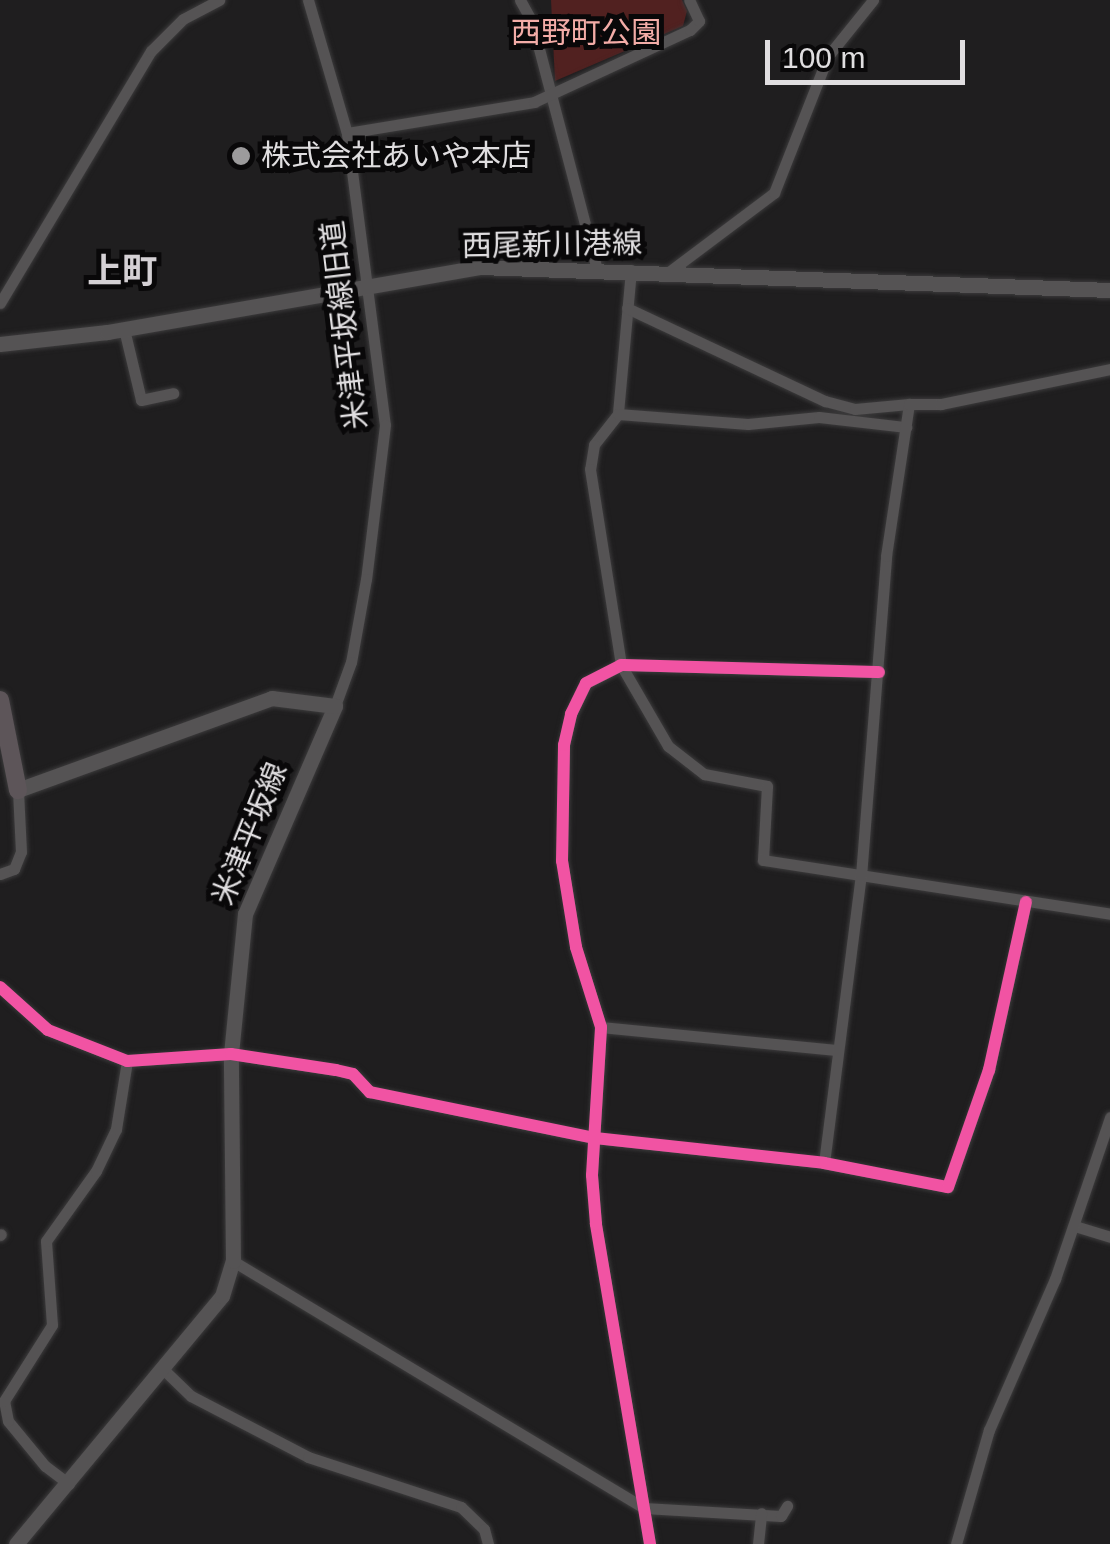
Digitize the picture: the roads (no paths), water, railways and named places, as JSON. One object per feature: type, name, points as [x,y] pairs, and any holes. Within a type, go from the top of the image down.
[{"type":"main road","name":"西尾新川港線","points":[[0,344],[124,329],[367,290],[480,267],[1110,290]]},
{"type":"main road","points":[[0,700],[18,790],[272,698],[335,706]]},
{"type":"main road","name":"米津平坂線","points":[[16,1544],[165,1372],[215,1307],[233,1262],[232,1054],[248,901],[335,706]]},
{"type":"street","points":[[0,303],[151,51],[183,19],[220,0]]},
{"type":"street","name":"米津平坂線旧道","points":[[308,0],[347,133],[385,424],[366,579],[351,662],[335,706]]},
{"type":"street","points":[[520,0],[597,270]]},
{"type":"street","points":[[347,133],[505,112],[550,95],[690,30],[699,21],[689,0]]},
{"type":"street","points":[[670,272],[774,193],[828,56],[873,0]]},
{"type":"street","points":[[631,270],[618,414],[594,445],[590,469],[621,664],[684,763],[767,786],[764,860],[1110,914]]},
{"type":"street","points":[[628,308],[825,401],[856,408],[941,404],[1110,369]]},
{"type":"street","points":[[124,329],[141,400],[173,393]]},
{"type":"street","points":[[824,1163],[862,876],[886,556],[909,404]]},
{"type":"street","points":[[618,414],[748,424],[819,416],[906,426]]},
{"type":"street","points":[[650,1544],[596,1224],[595,1138],[602,1028],[576,947],[562,861],[564,745],[586,683],[621,664],[879,672]]},
{"type":"street","points":[[0,874],[14,870],[21,852],[18,790]]},
{"type":"street","points":[[0,987],[48,1030],[127,1061],[232,1054],[354,1074],[370,1092],[595,1138],[824,1163],[948,1187],[988,1070],[1026,902]]},
{"type":"street","points":[[602,1028],[836,1050]]},
{"type":"street","points":[[69,1484],[45,1466],[8,1420],[4,1401],[52,1324],[46,1241],[96,1171],[116,1129],[127,1061]]},
{"type":"street","points":[[956,1544],[988,1430],[1075,1226],[1110,1118]]},
{"type":"street","points":[[1075,1226],[1110,1237]]},
{"type":"street","points":[[233,1262],[644,1508],[782,1516],[787,1506]]},
{"type":"street","points":[[165,1372],[191,1396],[308,1458],[461,1507],[484,1529],[488,1544]]},
{"type":"street","points":[[758,1544],[761,1514]]},
{"type":"place","name":"株式会社あいや本店","points":[[241,156]]},
{"type":"district","name":"上町","points":[[122,271]]},
{"type":"park label","name":"西野町公園","points":[[586,33]]}]
